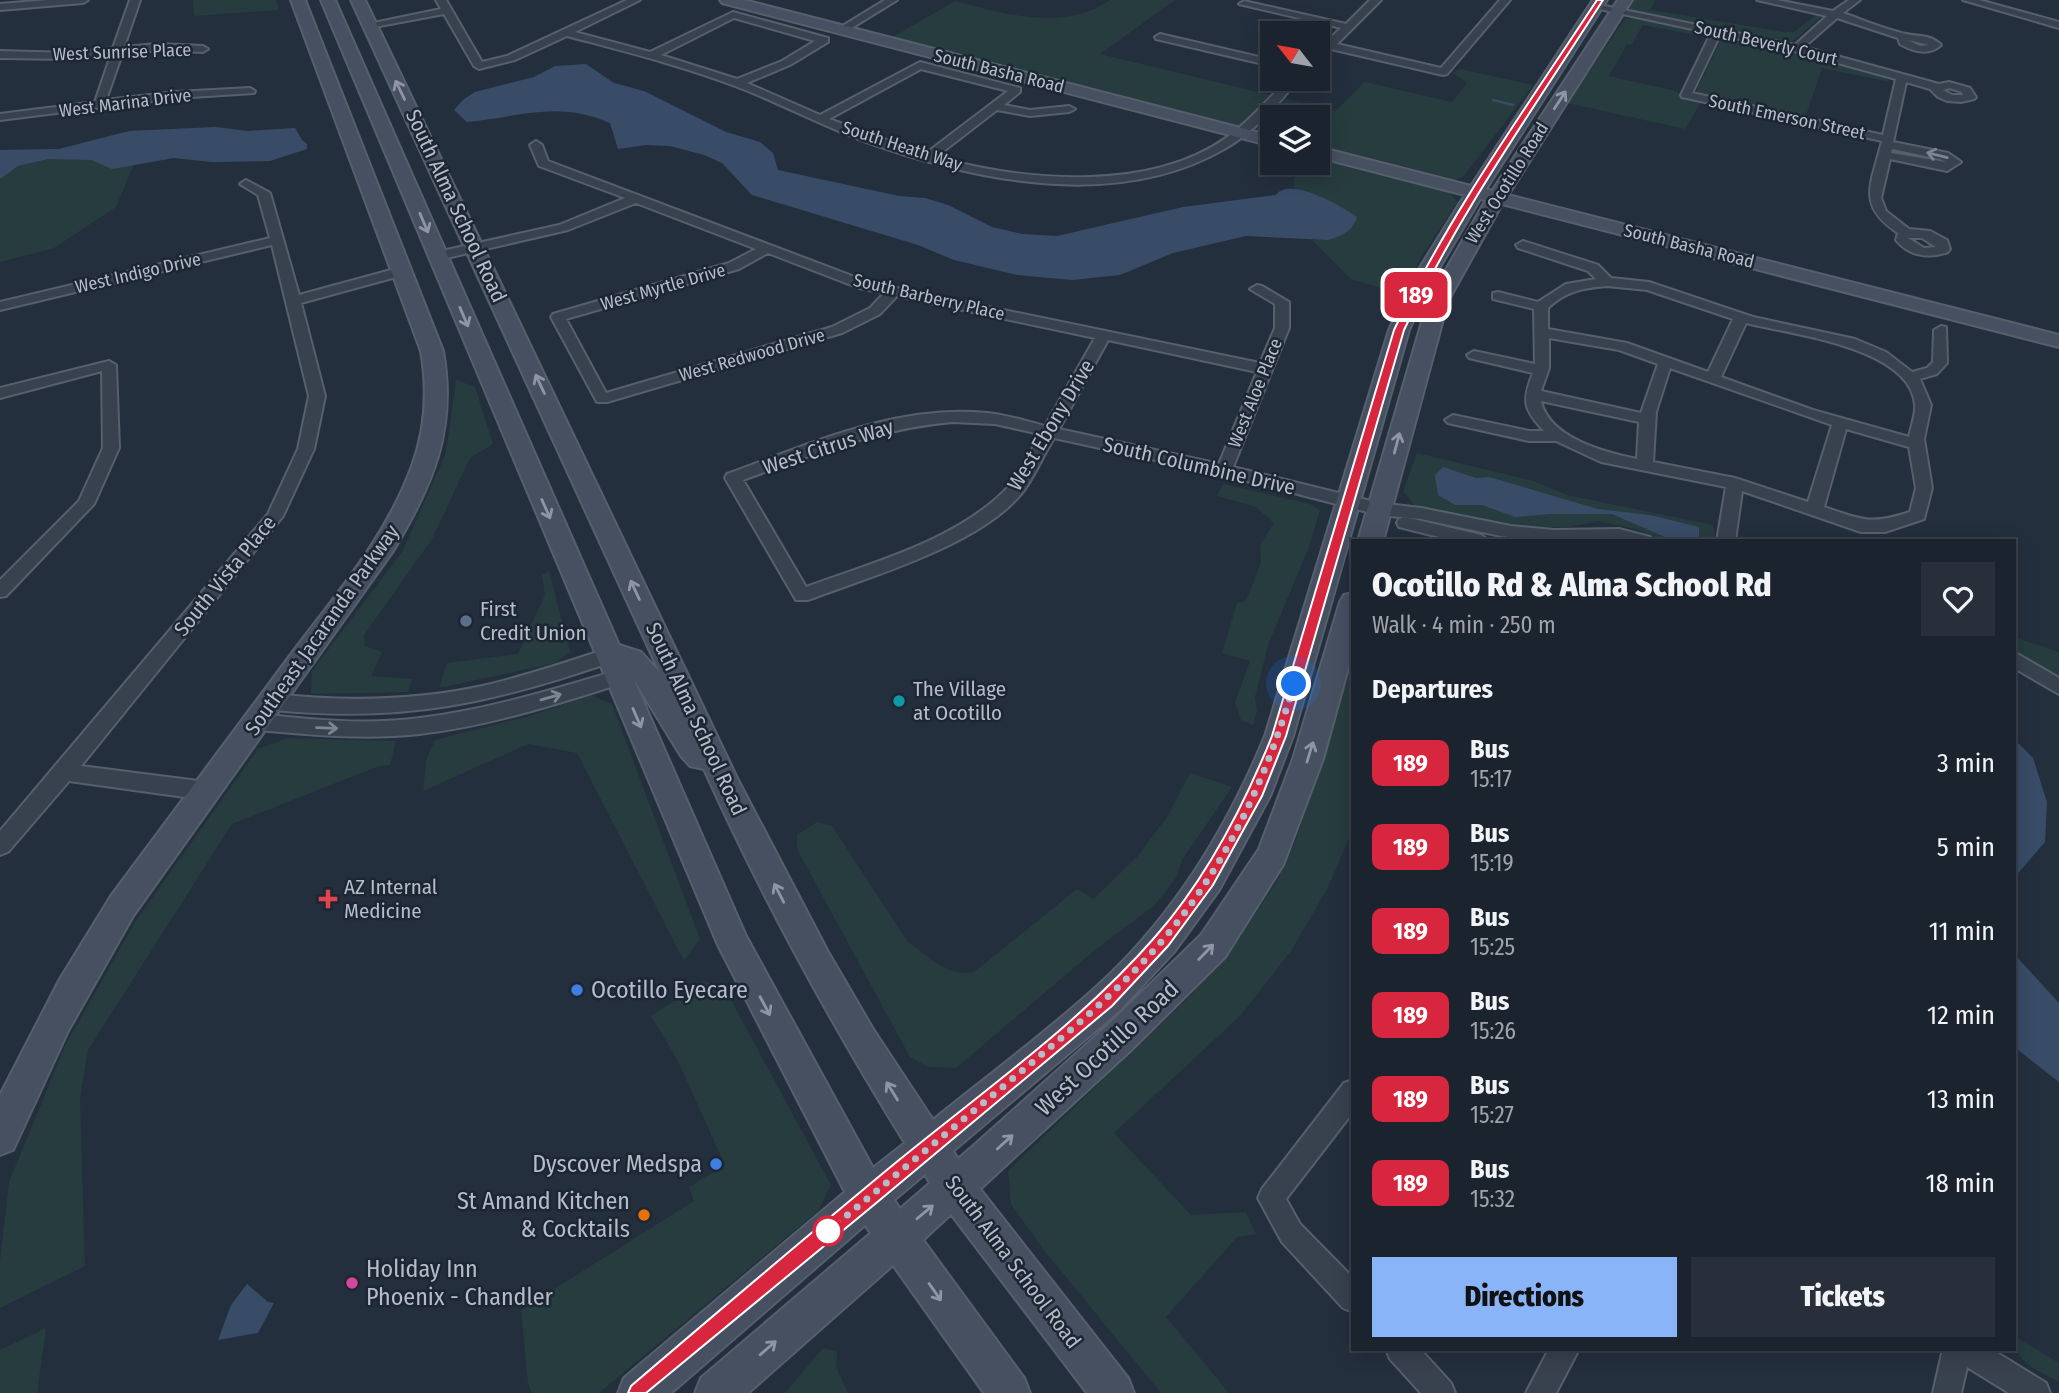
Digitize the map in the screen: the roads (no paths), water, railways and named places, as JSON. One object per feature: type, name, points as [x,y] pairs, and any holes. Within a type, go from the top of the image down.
[{"type":"main road","name":"Southeast Jacaranda Parkway","points":[[0,1138],[29,1070],[87,960],[122,906],[266,712],[391,535],[416,485],[434,433],[438,413],[435,363],[298,0]]},
{"type":"main road","name":"South Alma School Road","points":[[328,0],[734,945],[868,1197],[1009,1393]]},
{"type":"main road","name":"South Alma School Road","points":[[358,0],[726,785],[816,963],[861,1041],[955,1188],[1113,1393]]},
{"type":"main road","name":"South Basha Road","points":[[727,0],[1260,138]]},
{"type":"main road","name":"West Ocotillo Road","points":[[639,1393],[868,1197],[1107,1000],[1162,941],[1208,880],[1255,796],[1273,749],[1399,330],[1424,277],[1475,193],[1597,4]]},
{"type":"main road","name":"West Ocotillo Road","points":[[1371,539],[1438,301],[1496,198],[1621,6]]},
{"type":"main road","name":"South Basha Road","points":[[1330,155],[2059,341]]},
{"type":"main road","name":"West Ocotillo Road","points":[[716,1393],[955,1188],[1118,1039],[1213,946],[1272,855],[1308,759],[1351,609]]},
{"type":"main road","points":[[615,666],[625,656],[633,660],[689,746],[726,785]]},
{"type":"main road","points":[[1252,887],[1258,837],[1282,773],[1283,765],[1273,749]]},
{"type":"street","points":[[0,5],[19,1],[83,0]]},
{"type":"street","points":[[99,106],[135,0]]},
{"type":"street","points":[[441,0],[479,65],[511,58],[635,0]]},
{"type":"street","points":[[1330,45],[1376,0]]},
{"type":"street","points":[[1330,46],[1443,72],[1504,0]]},
{"type":"street","points":[[1762,0],[1835,14],[1906,37]]},
{"type":"street","points":[[1797,48],[1855,0]]},
{"type":"street","points":[[1968,0],[2059,25]]},
{"type":"street","points":[[841,30],[886,1]]},
{"type":"street","points":[[605,2],[622,6]]},
{"type":"street","points":[[1246,2],[1348,27]]},
{"type":"street","name":"South Beverly Court","points":[[1597,4],[1621,6],[1797,48],[1936,87]]},
{"type":"street","points":[[369,25],[446,11]]},
{"type":"street","points":[[651,56],[733,15],[824,40],[786,63],[737,83]]},
{"type":"street","name":"South Emerson Street","points":[[1717,31],[1686,94],[1887,146]]},
{"type":"street","name":"South Heath Way","points":[[569,33],[737,83],[866,138],[986,172],[1045,181],[1112,179],[1166,170],[1219,148],[1282,91]]},
{"type":"street","points":[[1160,37],[1260,60]]},
{"type":"street","name":"West Sunrise Place","points":[[0,55],[71,56],[178,47],[203,49]]},
{"type":"street","points":[[820,119],[920,65],[1016,90],[998,107],[928,157]]},
{"type":"street","points":[[1902,78],[1875,202],[1884,218],[1906,233]]},
{"type":"street","name":"West Marina Drive","points":[[0,117],[176,95],[250,92]]},
{"type":"street","points":[[998,107],[1030,113],[1069,109]]},
{"type":"street","name":"South Barberry Place","points":[[536,145],[543,163],[864,285],[1266,369]]},
{"type":"street","name":"South Vista Place","points":[[0,846],[275,516],[306,449],[317,396],[264,193],[246,184]]},
{"type":"street","points":[[438,256],[579,223],[609,213],[632,199]]},
{"type":"street","name":"West Indigo Drive","points":[[0,306],[276,240]]},
{"type":"street","points":[[1523,245],[1593,268],[1607,282]]},
{"type":"street","name":"West Myrtle Drive","points":[[601,399],[558,317],[734,266],[765,249]]},
{"type":"street","points":[[294,301],[402,271]]},
{"type":"street","points":[[1584,283],[1649,286],[1741,317],[1850,342],[1881,355],[1909,378],[1923,405],[1917,443],[1924,488],[1919,516],[1885,526],[1861,526],[1815,508],[1735,483],[1607,458],[1558,436],[1536,414],[1532,394],[1541,370],[1541,307],[1559,290],[1584,283]]},
{"type":"street","name":"West Aloe Place","points":[[1224,470],[1282,328],[1282,302],[1257,289]]},
{"type":"street","name":"West Redwood Drive","points":[[601,399],[837,330],[875,311],[893,292]]},
{"type":"street","points":[[1498,296],[1541,307]]},
{"type":"street","points":[[1712,380],[1741,317]]},
{"type":"street","points":[[1909,378],[1932,371],[1940,363],[1941,330]]},
{"type":"street","points":[[1541,332],[1622,346],[1840,423],[1917,443]]},
{"type":"street","name":"West Ebony Drive","points":[[802,594],[905,557],[979,522],[1018,487],[1104,335]]},
{"type":"street","points":[[1474,355],[1541,370]]},
{"type":"street","points":[[1645,465],[1645,419],[1657,379],[1666,362]]},
{"type":"street","points":[[0,393],[109,365],[110,448],[86,505],[0,591]]},
{"type":"street","points":[[1532,394],[1645,419]]},
{"type":"street","name":"West Citrus Way","points":[[802,594],[733,478],[883,426],[928,419],[986,418],[1049,432]]},
{"type":"street","points":[[1453,420],[1529,436],[1558,436]]},
{"type":"street","points":[[1815,508],[1840,423]]},
{"type":"street","name":"South Columbine Drive","points":[[1049,432],[1224,470],[1379,509]]},
{"type":"street","points":[[1726,539],[1735,483]]},
{"type":"street","points":[[1379,509],[1405,509],[1492,529],[1539,535],[1579,537],[1620,533],[1639,539]]},
{"type":"street","points":[[1379,509],[1401,522],[1473,539]]},
{"type":"street","points":[[1885,526],[1895,539]]},
{"type":"street","points":[[2016,660],[2059,687]]},
{"type":"street","points":[[266,712],[334,728],[418,726],[504,711],[615,666]]},
{"type":"street","points":[[64,772],[206,792]]},
{"type":"street","points":[[1351,1095],[1271,1198],[1292,1233],[1351,1296]]},
{"type":"street","points":[[1403,1351],[1441,1393]]},
{"type":"street","points":[[1540,1393],[1564,1351]]},
{"type":"street","points":[[1947,1393],[1957,1351]]},
{"type":"street","points":[[1967,1351],[2036,1393]]},
{"type":"water","points":[[586,64],[614,83],[644,91],[726,132],[760,142],[773,153],[778,170],[899,196],[925,198],[948,205],[992,227],[1022,234],[1057,236],[1183,207],[1276,195],[1283,190],[1292,189],[1316,195],[1357,217],[1346,232],[1328,240],[1246,236],[1173,253],[1120,275],[1072,280],[1017,275],[954,260],[918,245],[752,195],[722,163],[704,155],[670,146],[646,145],[618,149],[610,123],[591,116],[556,111],[467,122],[454,110],[475,92],[534,77],[555,66]]},
{"type":"water","points":[[216,127],[247,131],[295,128],[307,144],[307,149],[270,161],[212,162],[174,158],[112,169],[91,160],[48,159],[18,166],[0,179],[0,150],[59,149],[129,131]]},
{"type":"water","points":[[1443,467],[1476,478],[1489,477],[1598,509],[1650,515],[1699,527],[1699,539],[1669,539],[1612,514],[1515,517],[1482,505],[1455,505],[1438,495],[1435,475]]},
{"type":"water","points":[[2016,741],[2033,758],[2047,802],[2045,842],[2016,876]]},
{"type":"water","points":[[2016,956],[2059,1003],[2059,1082],[2016,1049]]},
{"type":"water","points":[[247,1284],[268,1302],[274,1303],[258,1333],[218,1340],[231,1305]]},
{"type":"waterway","points":[[1493,100],[1513,105]]},
{"type":"place","name":"First Credit Union","points":[[466,621]]},
{"type":"place","name":"The Village at Ocotillo","points":[[899,701]]},
{"type":"place","name":"AZ Internal Medicine","points":[[328,899]]},
{"type":"place","name":"Ocotillo Eyecare","points":[[577,990]]},
{"type":"place","name":"Dyscover Medspa","points":[[716,1164]]},
{"type":"place","name":"St Amand Kitchen & Cocktails","points":[[644,1215]]},
{"type":"place","name":"Holiday Inn Phoenix - Chandler","points":[[352,1283]]}]
